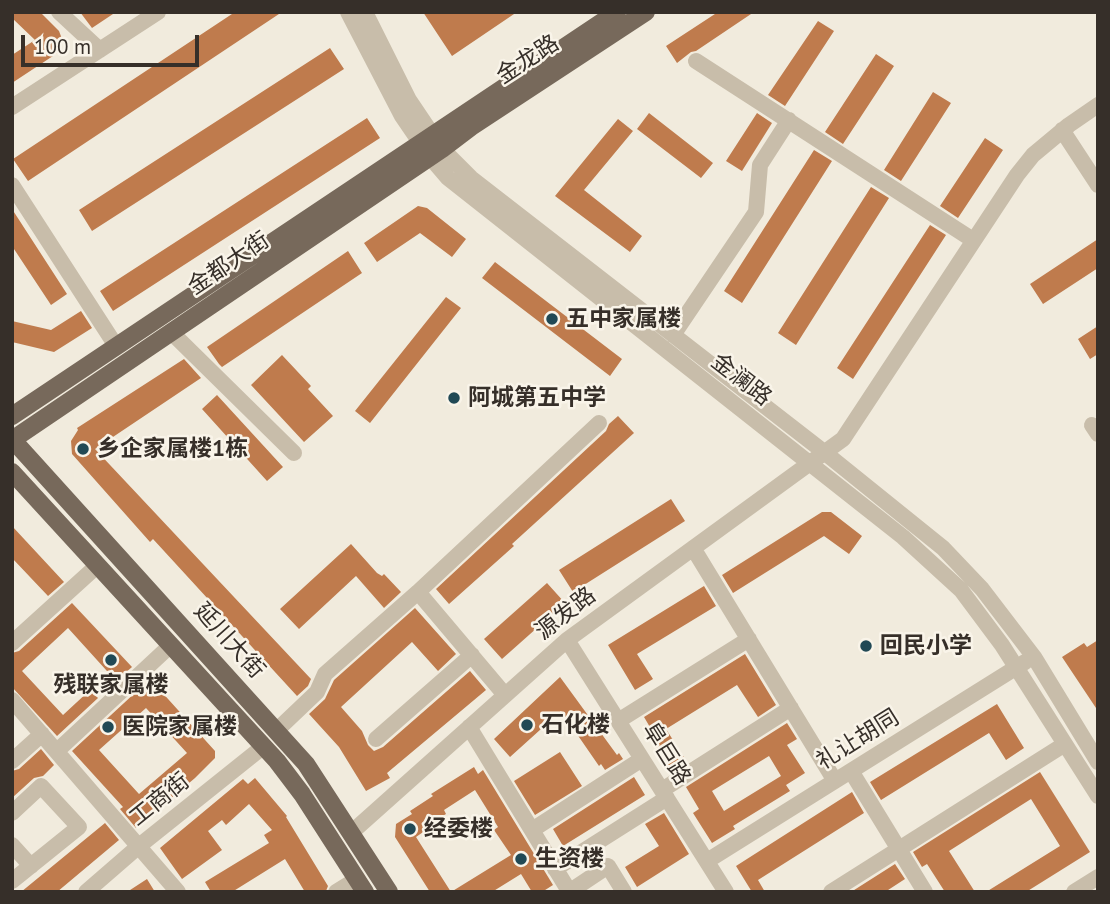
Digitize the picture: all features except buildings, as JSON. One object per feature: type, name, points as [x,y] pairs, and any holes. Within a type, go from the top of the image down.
[{"type":"main road","name":"金龙路","points":[[468,120],[617,12]]},
{"type":"main road","name":"金龙路","points":[[468,120],[646,12]]},
{"type":"main road","name":"金都大街","points":[[12,439],[171,332],[468,120]]},
{"type":"main road","name":"金都大街","points":[[12,416],[116,346],[431,146]]},
{"type":"main road","name":"延川大街","points":[[12,439],[306,764],[389,892]]},
{"type":"main road","name":"延川大街","points":[[12,472],[264,746],[302,794],[361,885]]},
{"type":"street","points":[[59,12],[100,50]]},
{"type":"street","points":[[12,107],[159,12]]},
{"type":"street","name":"金澜路","points":[[348,12],[391,98],[431,146],[943,548],[982,589],[1034,657],[1098,762]]},
{"type":"street","name":"金澜路","points":[[365,12],[448,178],[537,251],[903,537],[946,575],[975,607],[1017,668],[1098,796]]},
{"type":"street","points":[[696,61],[973,240]]},
{"type":"street","name":"源发路","points":[[352,832],[566,640],[843,439],[1017,175],[1033,155],[1062,130],[1098,105]]},
{"type":"street","points":[[673,335],[756,212],[760,165],[789,120]]},
{"type":"street","points":[[1062,130],[1098,186]]},
{"type":"street","points":[[12,185],[116,346]]},
{"type":"street","points":[[171,332],[295,453]]},
{"type":"street","points":[[276,731],[317,692],[325,674],[418,592],[599,423]]},
{"type":"street","points":[[693,548],[835,781]]},
{"type":"street","points":[[12,643],[98,565]]},
{"type":"street","points":[[418,592],[505,695]]},
{"type":"street","points":[[618,721],[749,639]]},
{"type":"street","name":"阜巨路","points":[[566,640],[726,892]]},
{"type":"street","points":[[57,751],[172,645]]},
{"type":"street","points":[[376,739],[472,655]]},
{"type":"street","name":"礼让胡同","points":[[707,861],[1034,657]]},
{"type":"street","points":[[12,700],[178,892]]},
{"type":"street","points":[[555,869],[791,708]]},
{"type":"street","points":[[469,727],[569,892],[608,866],[624,892]]},
{"type":"street","points":[[12,761],[42,734]]},
{"type":"street","points":[[831,892],[1065,744]]},
{"type":"street","name":"工商街","points":[[86,892],[264,746]]},
{"type":"street","points":[[532,830],[642,759]]},
{"type":"street","points":[[852,771],[925,892]]},
{"type":"street","points":[[12,813],[41,786],[79,827],[12,881]]},
{"type":"street","points":[[12,845],[31,866]]},
{"type":"street","points":[[1074,892],[1098,877]]},
{"type":"street","points":[[336,892],[361,885]]},
{"type":"place","name":"五中家属楼","points":[[552,319]]},
{"type":"place","name":"阿城第五中学","points":[[454,398]]},
{"type":"place","name":"乡企家属楼1栋","points":[[83,449]]},
{"type":"place","name":"回民小学","points":[[866,646]]},
{"type":"place","name":"残联家属楼","points":[[111,660]]},
{"type":"place","name":"石化楼","points":[[527,725]]},
{"type":"place","name":"医院家属楼","points":[[108,727]]},
{"type":"place","name":"经委楼","points":[[410,829]]},
{"type":"place","name":"生资楼","points":[[521,859]]}]
